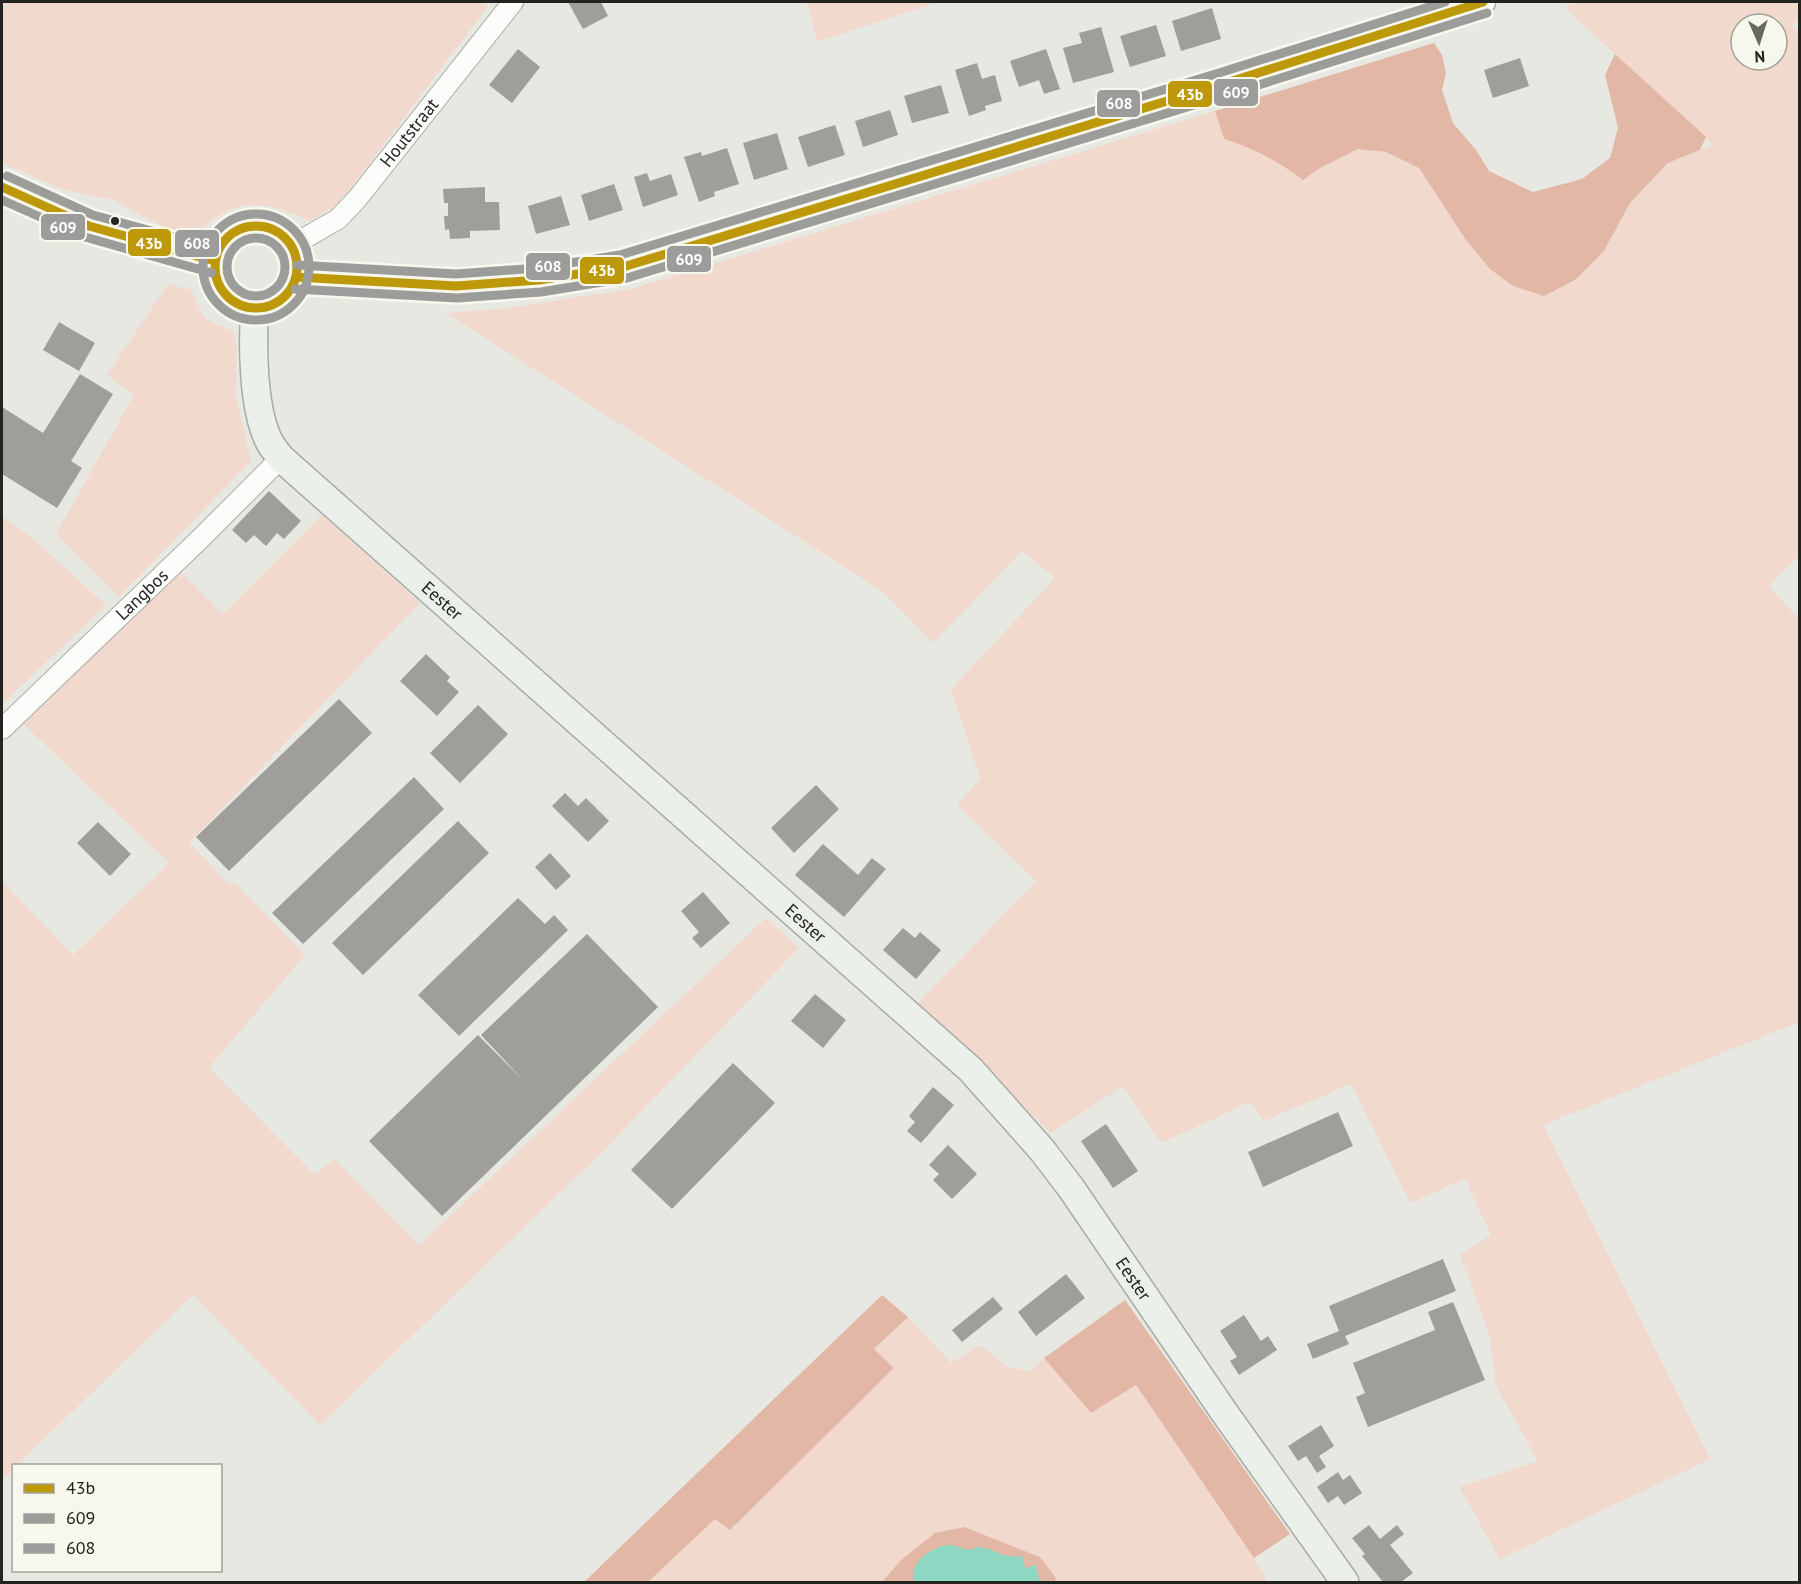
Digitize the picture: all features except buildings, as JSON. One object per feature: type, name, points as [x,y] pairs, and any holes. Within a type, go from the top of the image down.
[{"type":"main road","points":[[2,187],[89,226],[215,261]]},
{"type":"main road","points":[[251,226],[274,230],[291,246],[296,261],[296,277],[289,291],[278,302],[255,309],[235,303],[224,294],[215,275],[215,261],[224,240],[237,231],[251,226]]},
{"type":"main road","name":"Eester","points":[[255,309],[257,402],[267,437],[280,458],[971,1070],[1042,1150],[1071,1188],[1224,1412],[1345,1582]]},
{"type":"street","name":"Houtstraat","points":[[291,246],[338,219],[357,199],[513,2]]},
{"type":"street","points":[[296,277],[312,276],[456,286],[539,280],[623,267],[1483,2]]},
{"type":"street","name":"Langbos","points":[[2,729],[200,539],[280,458]]},
{"type":"shaded area","points":[[2,2],[482,2],[488,6],[355,183],[335,206],[310,221],[277,208],[243,206],[217,217],[198,233],[165,228],[113,200],[64,190],[2,163]]},
{"type":"shaded area","points":[[807,2],[939,2],[817,42]]},
{"type":"shaded area","points":[[1581,2],[1799,2],[1799,19],[1792,26],[1800,33],[1799,556],[1768,586],[1799,619],[1799,1022],[1543,1125],[1710,1459],[1500,1559],[1459,1487],[1538,1461],[1496,1386],[1489,1334],[1460,1255],[1491,1235],[1465,1179],[1410,1203],[1351,1084],[1264,1121],[1250,1102],[1161,1143],[1123,1086],[1051,1133],[917,1004],[1036,881],[957,805],[980,779],[951,689],[1055,578],[1022,551],[933,643],[882,591],[446,313],[500,309],[631,289],[1215,111],[1224,139],[1265,156],[1303,180],[1320,168],[1358,149],[1385,152],[1419,168],[1466,240],[1490,269],[1604,251],[1630,203],[1669,163],[1713,145],[1564,7]]},
{"type":"shaded area","points":[[1434,43],[1442,55],[1446,73],[1442,90],[1453,123],[1476,150],[1489,171],[1533,192],[1582,179],[1610,158],[1618,128],[1605,75],[1615,54],[1706,137],[1700,150],[1668,163],[1630,203],[1604,251],[1575,280],[1544,296],[1513,286],[1490,269],[1466,240],[1419,168],[1386,152],[1358,149],[1320,168],[1303,180],[1265,156],[1224,139],[1215,111]]},
{"type":"shaded area","points":[[168,284],[192,290],[206,318],[233,331],[237,345],[236,397],[251,461],[119,597],[56,534],[134,395],[107,375]]},
{"type":"shaded area","points":[[322,515],[420,603],[189,843],[231,886],[235,883],[305,955],[209,1068],[315,1175],[334,1159],[419,1245],[766,918],[799,948],[603,1151],[320,1425],[193,1295],[18,1464],[12,1464],[12,1470],[2,1481],[2,881],[73,955],[169,863],[22,723],[179,570],[223,614]]},
{"type":"shaded area","points":[[2,516],[29,535],[106,605],[2,704]]},
{"type":"shaded area","points":[[882,1295],[908,1317],[874,1349],[894,1368],[730,1530],[715,1519],[648,1582],[584,1582]]},
{"type":"shaded area","points":[[1125,1300],[1290,1534],[1254,1558],[1136,1385],[1091,1413],[1044,1358]]},
{"type":"shaded area","points":[[908,1317],[951,1363],[980,1345],[1007,1367],[1031,1371],[1044,1358],[1091,1413],[1136,1385],[1267,1580],[1263,1582],[1055,1582],[1055,1578],[1040,1557],[1006,1544],[901,1560],[882,1582],[648,1582],[715,1519],[730,1530],[894,1368],[874,1349]]},
{"type":"shaded area","points":[[964,1527],[1040,1557],[1056,1578],[1055,1582],[882,1582],[901,1560],[935,1533]]},
{"type":"shaded area","points":[[946,1545],[969,1550],[976,1547],[1010,1556],[1022,1556],[1025,1568],[1036,1565],[1039,1579],[1044,1582],[914,1582],[913,1575],[917,1563],[927,1553]]},
{"type":"transit line","name":"608","points":[[297,265],[456,274],[538,268],[620,255],[1445,2]]},
{"type":"transit line","name":"43b","points":[[296,277],[456,286],[539,280],[623,267],[1483,2]]},
{"type":"transit line","name":"609","points":[[295,289],[457,298],[541,292],[627,278],[1487,13]]},
{"type":"transit line","name":"608","points":[[7,176],[93,215],[218,249]]},
{"type":"transit line","name":"43b","points":[[2,187],[89,226],[215,261]]},
{"type":"transit line","name":"609","points":[[2,200],[85,237],[212,273]]},
{"type":"transit line","name":"609","points":[[256,214],[276,218],[294,229],[305,247],[309,267],[305,287],[294,305],[276,316],[256,320],[236,316],[218,305],[207,287],[203,267],[207,247],[218,229],[236,218],[256,214]]},
{"type":"transit line","name":"43b","points":[[256,226],[272,229],[285,238],[294,251],[297,267],[294,283],[285,296],[272,305],[256,308],[240,305],[227,296],[218,283],[215,267],[218,251],[227,238],[240,229],[256,226]]},
{"type":"transit line","name":"608","points":[[250,238],[262,238],[277,246],[285,261],[285,267],[285,273],[277,288],[262,296],[250,296],[235,288],[227,273],[227,261],[235,246],[250,238]]}]
